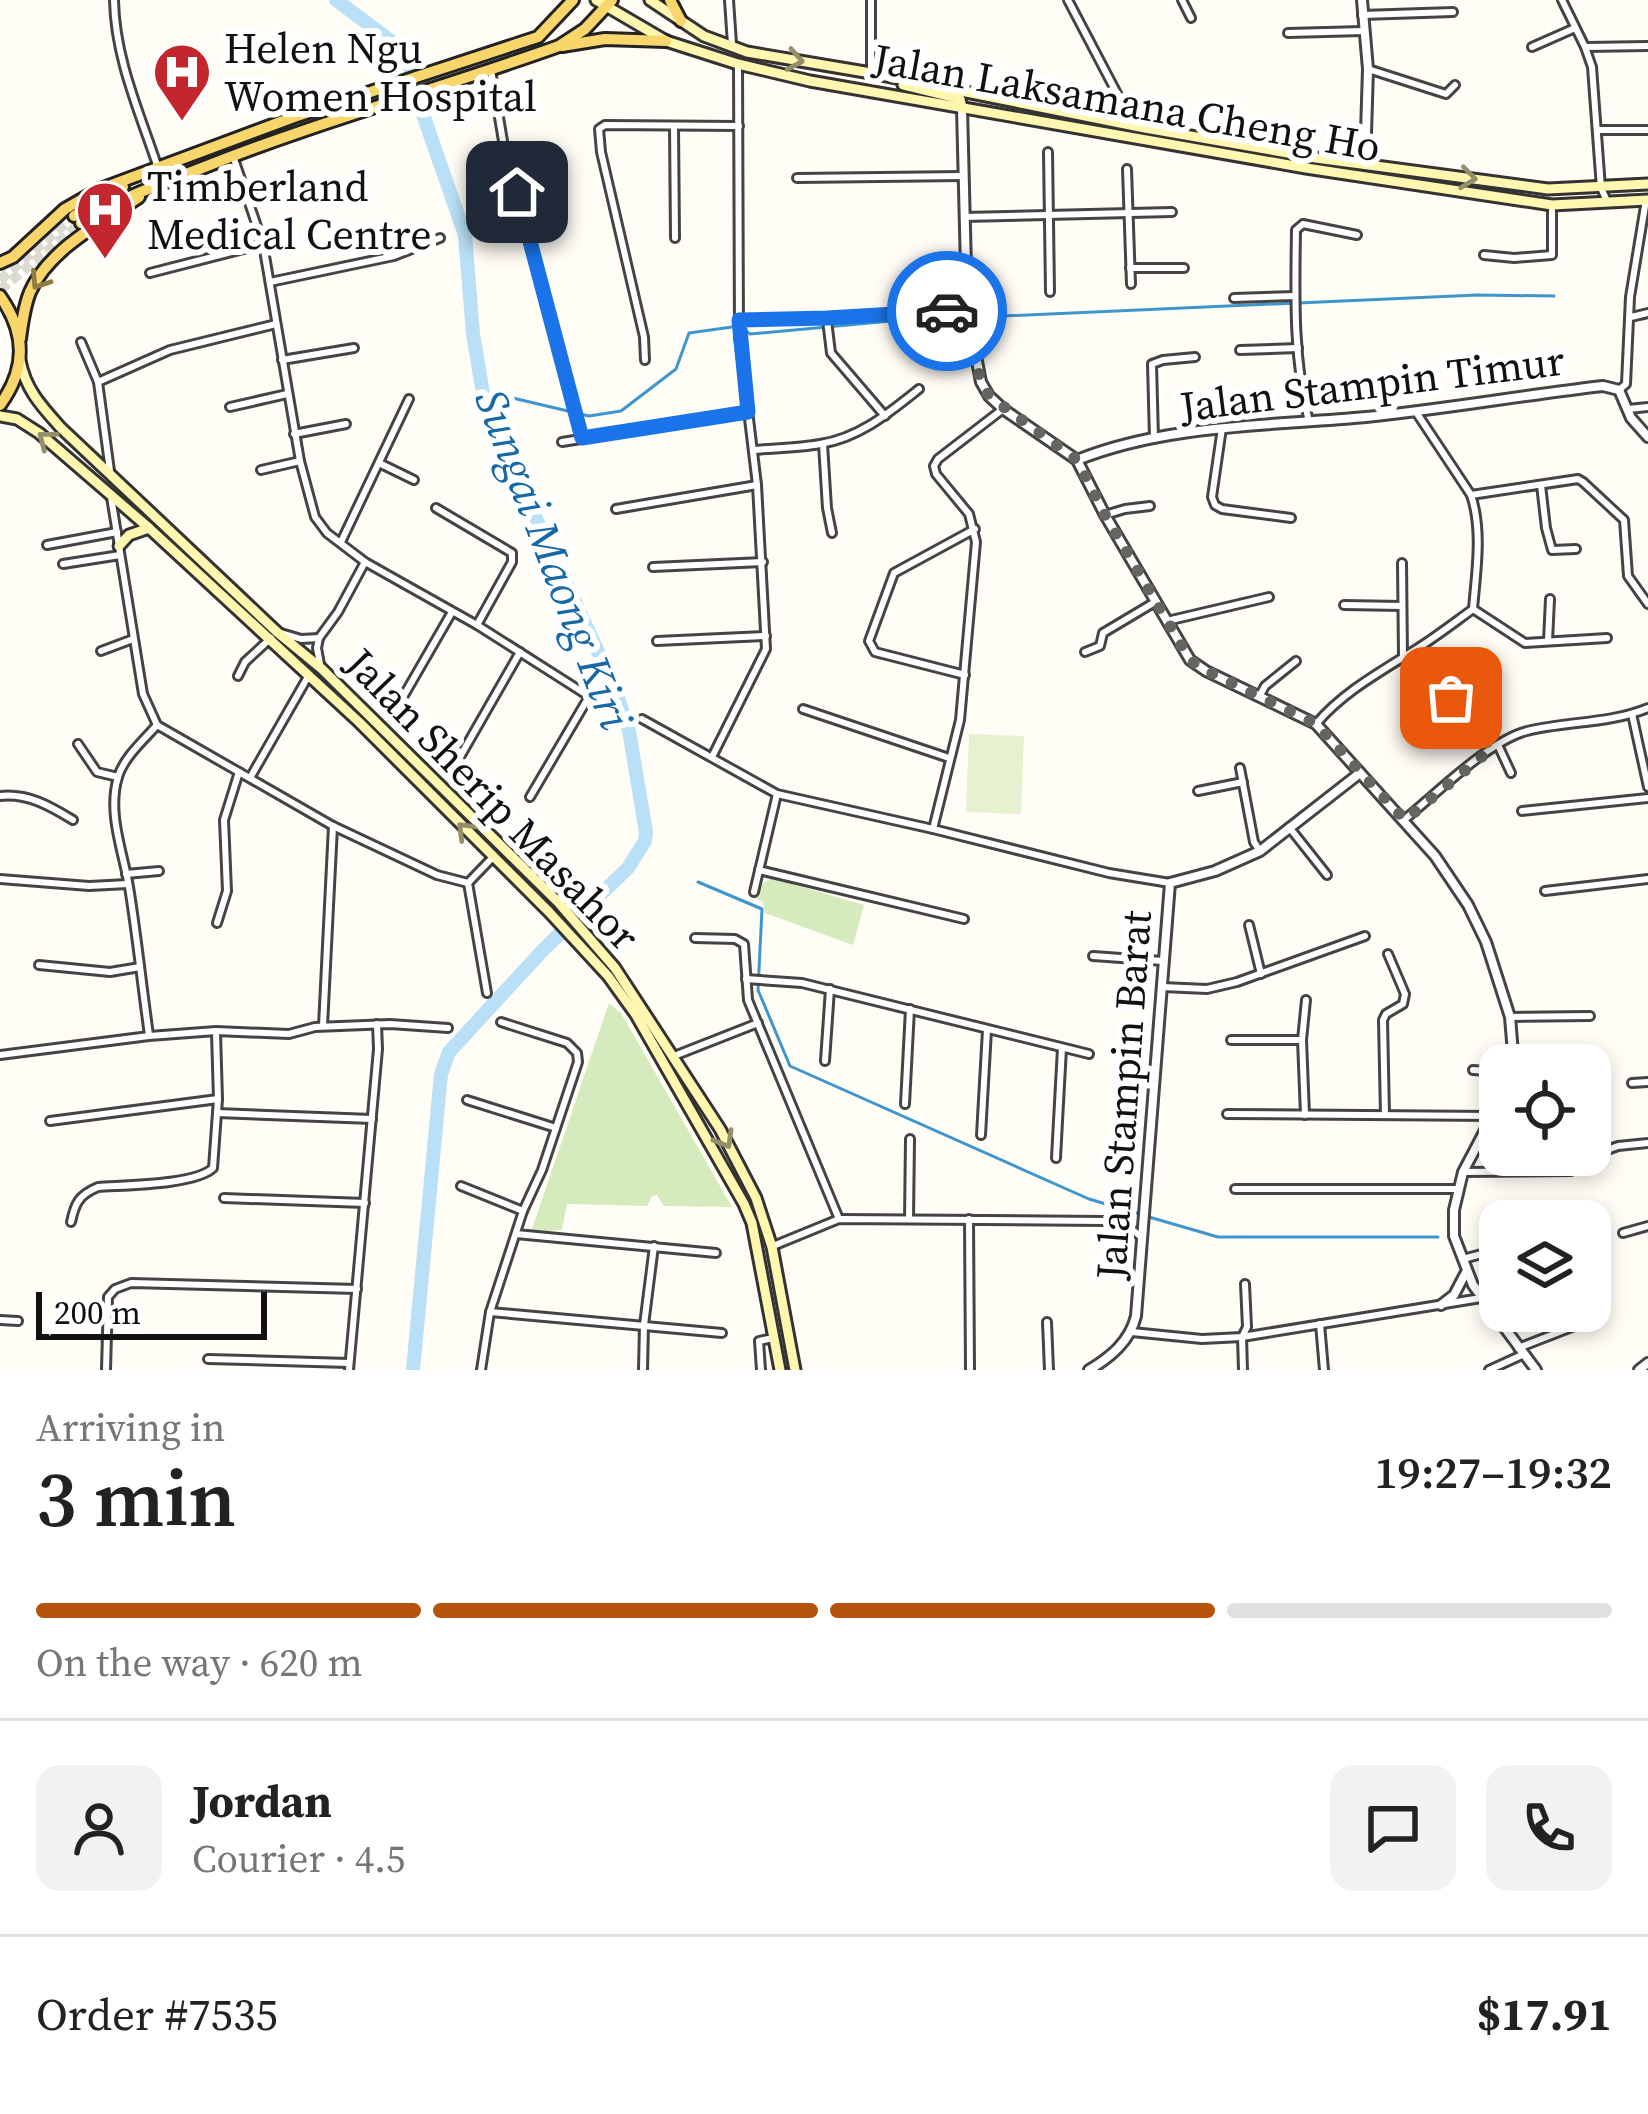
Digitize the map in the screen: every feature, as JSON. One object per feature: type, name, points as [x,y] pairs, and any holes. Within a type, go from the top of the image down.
[{"type":"main road","points":[[552,25],[558,0]]},
{"type":"main road","points":[[0,263],[78,201],[401,81],[538,37],[573,0]]},
{"type":"main road","name":"Jalan Laksamana Cheng Ho","points":[[650,0],[704,36],[732,47],[1134,126],[1366,165],[1548,189],[1648,184]]},
{"type":"main road","points":[[670,0],[681,21]]},
{"type":"main road","points":[[559,46],[584,29],[606,2]]},
{"type":"main road","name":"Jalan Laksamana Cheng Ho","points":[[606,2],[666,40],[810,81],[1306,168],[1552,205],[1647,200]]},
{"type":"main road","points":[[158,168],[78,219],[233,156],[559,46],[605,39],[666,40]]},
{"type":"main road","points":[[888,76],[903,85],[959,99],[962,108]]},
{"type":"main road","points":[[0,405],[12,386],[24,311],[41,272],[73,243],[151,188]]},
{"type":"main road","points":[[0,296],[14,317],[20,339]]},
{"type":"main road","name":"Jalan Sherip Masahor","points":[[20,356],[26,383],[39,404],[82,449],[191,548],[274,635],[322,669],[591,938],[674,1056],[747,1179],[772,1246],[795,1370]]},
{"type":"main road","name":"Jalan Sherip Masahor","points":[[0,416],[17,419],[39,433],[310,665],[309,675],[608,976],[744,1204],[752,1223],[780,1370]]},
{"type":"main road","points":[[119,550],[129,535],[149,528]]},
{"type":"street","points":[[114,0],[120,55],[158,168]]},
{"type":"street","points":[[729,0],[732,47]]},
{"type":"street","points":[[871,0],[872,73]]},
{"type":"street","points":[[1068,0],[1134,126]]},
{"type":"street","points":[[1182,0],[1191,18]]},
{"type":"street","points":[[1361,0],[1368,69],[1366,165]]},
{"type":"street","points":[[1562,0],[1592,67],[1606,202]]},
{"type":"street","points":[[1362,15],[1453,12]]},
{"type":"street","points":[[1532,47],[1575,28]]},
{"type":"street","points":[[1288,33],[1363,32]]},
{"type":"street","points":[[1586,47],[1648,46]]},
{"type":"street","points":[[712,758],[764,657],[766,636],[757,485],[739,336],[738,64]]},
{"type":"street","points":[[1368,69],[1446,94],[1455,85]]},
{"type":"street","points":[[491,70],[505,152],[582,438]]},
{"type":"street","points":[[1095,118],[1114,92]]},
{"type":"street","points":[[962,108],[967,312],[981,382],[989,396],[1077,460],[1185,653],[1198,666],[1316,724],[1452,878],[1477,920],[1510,1017],[1512,1044]]},
{"type":"street","points":[[645,360],[599,129],[605,125],[739,126]]},
{"type":"street","points":[[674,126],[675,238]]},
{"type":"street","points":[[1598,130],[1648,130]]},
{"type":"street","points":[[1048,152],[1050,292]]},
{"type":"street","points":[[233,156],[263,244],[294,434],[315,517],[327,533],[365,562],[587,695],[530,797]]},
{"type":"street","points":[[1127,169],[1131,284]]},
{"type":"street","points":[[797,178],[963,176]]},
{"type":"street","points":[[1618,390],[1626,384],[1630,297],[1647,200]]},
{"type":"street","points":[[1484,255],[1550,257],[1552,205]]},
{"type":"street","points":[[964,217],[1172,212]]},
{"type":"street","points":[[1309,422],[1300,386],[1296,230],[1298,226],[1357,235]]},
{"type":"street","points":[[270,282],[394,256],[440,238]]},
{"type":"street","points":[[150,273],[263,244]]},
{"type":"street","points":[[1130,268],[1184,268]]},
{"type":"street","points":[[1234,298],[1296,302]]},
{"type":"street","points":[[739,322],[967,312]]},
{"type":"street","points":[[1631,316],[1648,313]]},
{"type":"street","points":[[827,321],[831,353],[885,416]]},
{"type":"street","points":[[98,382],[170,350],[276,324]]},
{"type":"street","points":[[81,342],[98,382],[112,477]]},
{"type":"street","points":[[282,360],[354,348]]},
{"type":"street","points":[[1240,350],[1298,349]]},
{"type":"street","points":[[1154,439],[1152,364],[1195,357]]},
{"type":"street","name":"Jalan Stampin Timur","points":[[1077,460],[1154,439],[1222,428],[1416,412],[1603,386],[1618,390],[1631,418],[1648,437]]},
{"type":"street","points":[[752,450],[823,444],[854,434],[920,389]]},
{"type":"street","points":[[230,407],[287,394]]},
{"type":"street","points":[[340,544],[410,400]]},
{"type":"street","points":[[1628,409],[1648,406]]},
{"type":"street","points":[[933,829],[959,720],[976,542],[969,514],[936,474],[935,463],[1003,409]]},
{"type":"street","points":[[562,442],[748,412]]},
{"type":"street","points":[[1416,412],[1476,510],[1474,609]]},
{"type":"street","points":[[294,434],[346,424]]},
{"type":"street","points":[[1222,428],[1212,497],[1215,505],[1291,518]]},
{"type":"street","points":[[823,444],[832,533]]},
{"type":"street","points":[[82,449],[96,453],[109,448]]},
{"type":"street","points":[[261,470],[300,461]]},
{"type":"street","points":[[379,463],[414,480]]},
{"type":"street","points":[[1471,495],[1578,479],[1622,515],[1628,576],[1648,604]]},
{"type":"street","points":[[616,509],[757,485]]},
{"type":"street","points":[[1541,485],[1552,550],[1576,549]]},
{"type":"street","points":[[111,494],[143,694],[157,725],[333,826],[437,875],[468,883]]},
{"type":"street","points":[[1105,515],[1150,506]]},
{"type":"street","points":[[436,508],[512,553],[512,562],[477,625]]},
{"type":"street","points":[[965,675],[875,652],[869,641],[894,573],[975,530]]},
{"type":"street","points":[[47,544],[117,532]]},
{"type":"street","points":[[63,564],[119,550]]},
{"type":"street","points":[[322,669],[319,638],[365,562]]},
{"type":"street","points":[[653,567],[763,562]]},
{"type":"street","points":[[1402,563],[1403,657]]},
{"type":"street","points":[[1167,622],[1269,597]]},
{"type":"street","points":[[1548,641],[1550,599]]},
{"type":"street","points":[[1085,652],[1100,646],[1102,632],[1155,602]]},
{"type":"street","points":[[1344,605],[1402,606]]},
{"type":"street","points":[[1474,609],[1525,643],[1607,638]]},
{"type":"street","points":[[1316,724],[1378,671],[1474,609]]},
{"type":"street","points":[[403,697],[452,612]]},
{"type":"street","points":[[238,676],[245,662],[274,635],[319,638]]},
{"type":"street","points":[[657,641],[766,636]]},
{"type":"street","points":[[101,651],[133,639]]},
{"type":"street","points":[[460,755],[520,652]]},
{"type":"street","points":[[1259,697],[1265,686],[1296,662]]},
{"type":"street","points":[[250,778],[309,675]]},
{"type":"street","points":[[1451,698],[1495,747],[1510,773]]},
{"type":"street","points":[[1405,820],[1495,747],[1526,731],[1632,715],[1648,708]]},
{"type":"street","points":[[803,709],[949,758]]},
{"type":"street","points":[[1632,715],[1648,787]]},
{"type":"street","points":[[642,719],[777,794],[1109,873],[1170,883]]},
{"type":"street","points":[[149,1036],[116,829],[118,777],[126,760],[157,725]]},
{"type":"street","points":[[78,744],[97,772],[118,777]]},
{"type":"street","points":[[1240,768],[1254,842],[1260,850]]},
{"type":"street","points":[[217,923],[227,891],[224,820],[239,772]]},
{"type":"street","name":"Jalan Stampin Barat","points":[[1089,1370],[1132,1332],[1170,883],[1215,871],[1260,850],[1360,773]]},
{"type":"street","points":[[1198,791],[1243,782]]},
{"type":"street","points":[[0,796],[10,794],[47,804],[73,820]]},
{"type":"street","points":[[754,892],[777,794]]},
{"type":"street","points":[[1522,811],[1648,798]]},
{"type":"street","points":[[323,1026],[333,826]]},
{"type":"street","points":[[1289,827],[1327,875]]},
{"type":"street","points":[[468,883],[493,857]]},
{"type":"street","points":[[759,870],[964,920]]},
{"type":"street","points":[[0,879],[89,886],[159,871]]},
{"type":"street","points":[[1545,891],[1648,879]]},
{"type":"street","points":[[468,883],[487,993]]},
{"type":"street","points":[[1249,925],[1261,974]]},
{"type":"street","points":[[1161,987],[1208,989],[1365,936]]},
{"type":"street","points":[[695,938],[740,941],[746,952],[748,1000],[839,1219]]},
{"type":"street","points":[[1385,1115],[1383,1020],[1402,1004],[1405,994],[1388,954]]},
{"type":"street","points":[[1093,956],[1163,961]]},
{"type":"street","points":[[39,965],[110,972],[140,967]]},
{"type":"street","points":[[748,979],[830,989],[1088,1054]]},
{"type":"street","points":[[825,1061],[830,989]]},
{"type":"street","points":[[1305,1115],[1302,1040],[1306,1000]]},
{"type":"street","points":[[905,1103],[910,1009]]},
{"type":"street","points":[[1510,1017],[1590,1016]]},
{"type":"street","points":[[481,1370],[490,1312],[578,1062],[577,1052],[568,1043],[501,1022]]},
{"type":"street","points":[[674,1056],[758,1023]]},
{"type":"street","points":[[208,1359],[349,1366],[377,1024]]},
{"type":"street","points":[[0,1055],[215,1031],[289,1034],[323,1026],[377,1024],[448,1028]]},
{"type":"street","points":[[981,1136],[986,1030]]},
{"type":"street","points":[[71,1222],[74,1204],[98,1187],[188,1179],[213,1168],[218,1099],[215,1031]]},
{"type":"street","points":[[1231,1040],[1302,1040]]},
{"type":"street","points":[[1057,1158],[1062,1048]]},
{"type":"street","points":[[1473,1070],[1479,1070]]},
{"type":"street","points":[[1632,1083],[1648,1082]]},
{"type":"street","points":[[50,1121],[218,1099]]},
{"type":"street","points":[[467,1100],[556,1127]]},
{"type":"street","points":[[217,1113],[372,1119]]},
{"type":"street","points":[[1227,1114],[1479,1116]]},
{"type":"street","points":[[909,1219],[910,1138]]},
{"type":"street","points":[[1479,1141],[1463,1172],[1453,1225],[1461,1259],[1479,1294]]},
{"type":"street","points":[[1611,1149],[1648,1143]]},
{"type":"street","points":[[1463,1172],[1479,1172]]},
{"type":"street","points":[[461,1186],[523,1210]]},
{"type":"street","points":[[1234,1189],[1458,1189]]},
{"type":"street","points":[[224,1198],[364,1203]]},
{"type":"street","points":[[772,1246],[839,1219],[1105,1221],[1119,1222],[1142,1238]]},
{"type":"street","points":[[969,1219],[970,1370]]},
{"type":"street","points":[[1623,1233],[1648,1226]]},
{"type":"street","points":[[516,1234],[716,1253]]},
{"type":"street","points":[[643,1370],[654,1246]]},
{"type":"street","points":[[1461,1259],[1479,1255]]},
{"type":"street","points":[[1441,1305],[1460,1287],[1466,1271]]},
{"type":"street","points":[[106,1370],[108,1298],[121,1286],[168,1282],[357,1289]]},
{"type":"street","points":[[1243,1370],[1245,1284]]},
{"type":"street","points":[[1132,1332],[1202,1340],[1242,1337],[1479,1298]]},
{"type":"street","points":[[490,1312],[722,1334]]},
{"type":"street","points":[[0,1320],[18,1321]]},
{"type":"street","points":[[1047,1322],[1048,1370]]},
{"type":"street","points":[[1320,1324],[1324,1370]]},
{"type":"street","points":[[1506,1332],[1536,1370]]},
{"type":"street","points":[[1489,1370],[1563,1332]]},
{"type":"street","points":[[761,1370],[759,1341],[773,1338]]},
{"type":"street","points":[[1639,1370],[1648,1363]]},
{"type":"green space","points":[[969,734],[1024,736],[1021,814],[966,812]]},
{"type":"green space","points":[[771,878],[864,905],[853,945],[765,913],[763,902],[755,898]]},
{"type":"green space","points":[[609,1003],[621,1013],[732,1207],[664,1206],[657,1195],[647,1206],[567,1204],[562,1230],[531,1232]]},
{"type":"waterway","name":"Sungai Maong Kiri","points":[[336,0],[407,53],[419,103],[465,235],[473,334],[486,411],[613,684],[629,731],[646,832],[628,868],[544,949],[449,1052],[441,1074],[413,1370]]},
{"type":"waterway","points":[[483,391],[589,416],[621,411],[676,369],[689,333],[739,326],[750,334],[891,321],[1477,295],[1554,296]]},
{"type":"waterway","points":[[698,882],[762,909],[758,990],[790,1066],[1089,1199],[1140,1214]]},
{"type":"waterway","points":[[1149,1217],[1218,1237],[1438,1237]]},
{"type":"tunnel","points":[[0,280],[74,216]]},
{"type":"tunnel","points":[[0,290],[81,223]]},
{"type":"way so far","points":[[947,311],[967,309],[981,382],[989,396],[1077,460],[1190,660],[1316,724],[1405,820],[1492,748],[1451,698]]},
{"type":"place","name":"Helen Ngu Women Hospital","points":[[182,123]]},
{"type":"place","name":"Timberland Medical Centre","points":[[105,261]]},
{"type":"route","points":[[517,192],[582,438],[748,412],[739,320],[947,311]]}]
